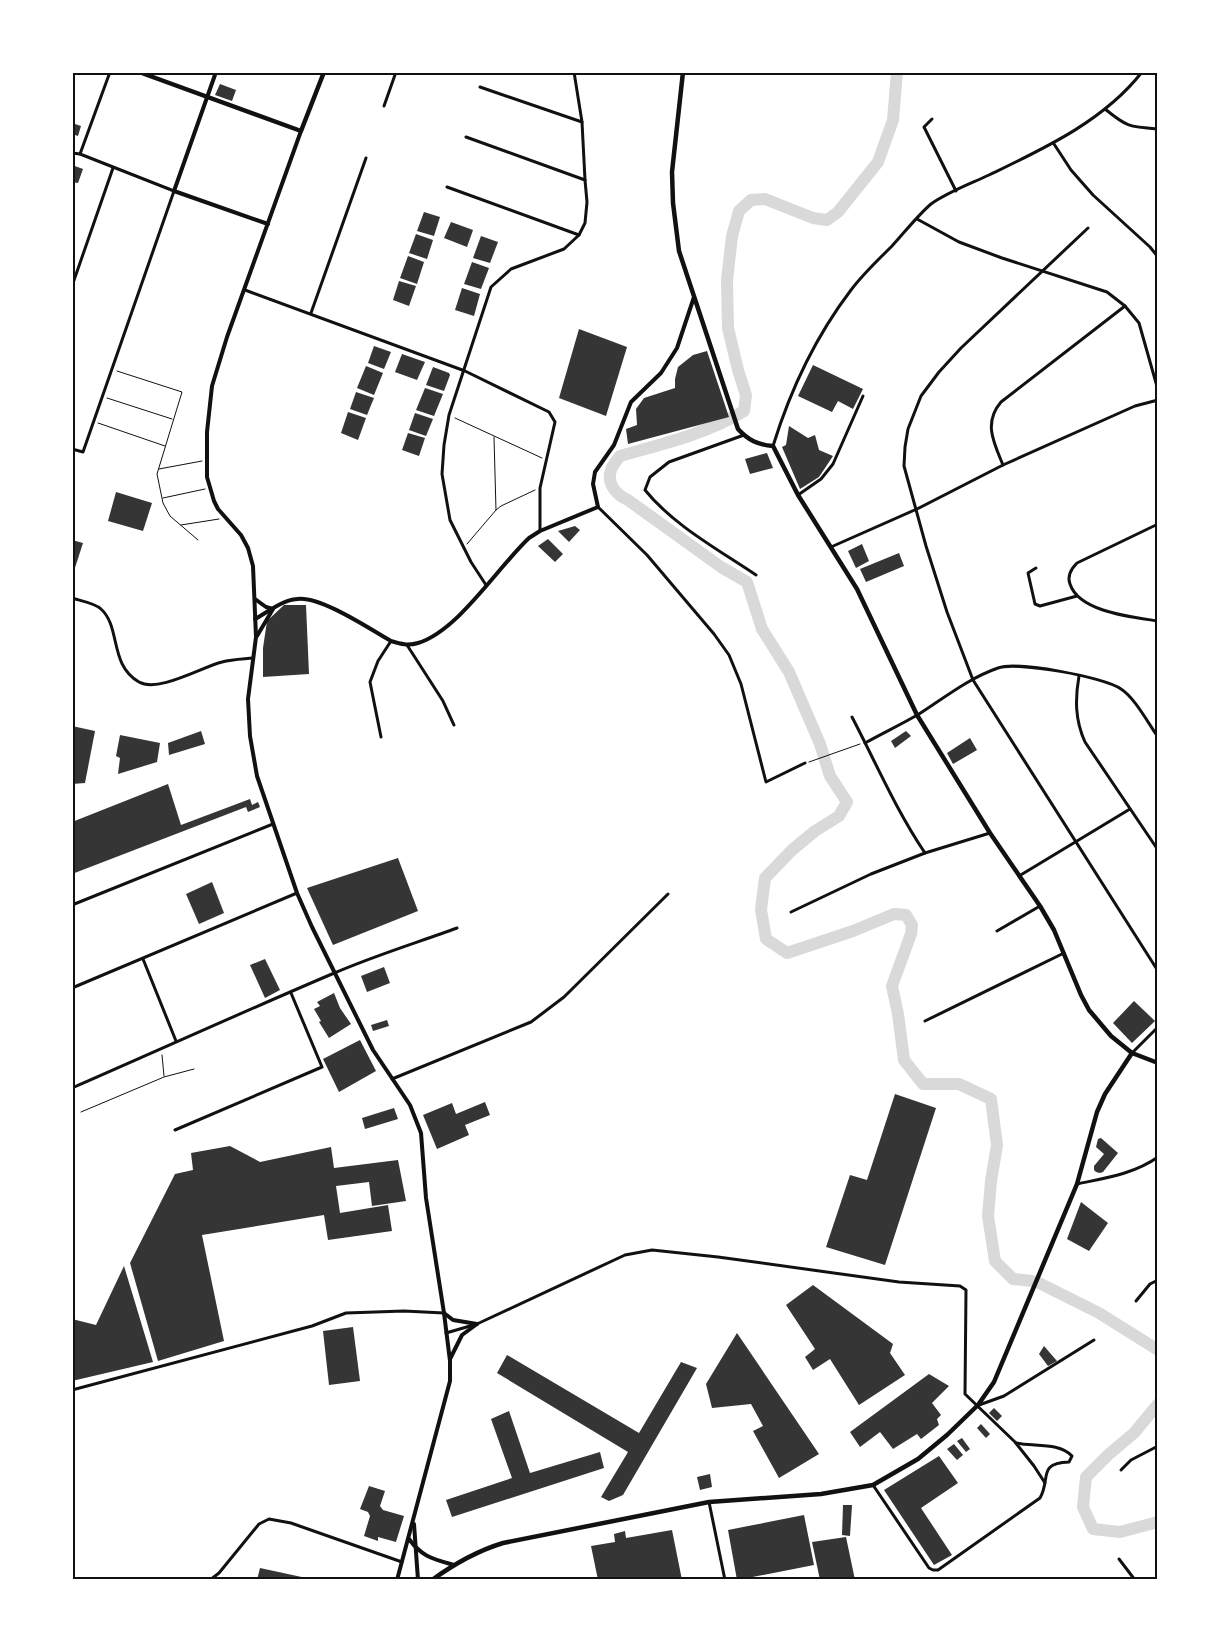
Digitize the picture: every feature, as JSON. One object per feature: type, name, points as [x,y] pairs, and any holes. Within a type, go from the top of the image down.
[{"type":"main road","points":[[139,72],[301,131],[324,72]]},
{"type":"main road","points":[[683,72],[672,172],[673,203],[679,251],[738,429],[754,442],[773,446],[798,495],[857,589],[917,715],[990,833],[1040,906],[1054,930],[1089,1010],[1111,1036],[1132,1053],[1158,1063]]},
{"type":"main road","points":[[432,1580],[454,1565],[490,1547],[503,1543],[709,1502],[821,1494],[873,1485],[918,1459],[947,1435],[978,1405],[994,1382],[1077,1184],[1097,1112],[1105,1094],[1132,1053]]},
{"type":"street","points":[[80,154],[110,72]]},
{"type":"street","points":[[72,449],[82,452],[216,72]]},
{"type":"street","points":[[384,106],[396,72]]},
{"type":"street","points":[[486,585],[463,548],[450,520],[442,474],[449,416],[491,287],[512,269],[564,249],[579,235],[585,223],[587,202],[584,180],[582,122],[574,72]]},
{"type":"street","points":[[773,446],[794,389],[840,305],[863,276],[917,219],[931,205],[956,191],[1054,144],[1105,109],[1129,89],[1142,72]]},
{"type":"street","points":[[480,86],[582,122]]},
{"type":"street","points":[[1105,109],[1121,122],[1132,127],[1158,129]]},
{"type":"street","points":[[932,119],[924,127],[956,191]]},
{"type":"street","points":[[301,131],[227,337],[212,386],[207,432],[207,477],[218,508],[241,535],[248,548],[253,566],[256,638],[248,699],[250,736],[257,776],[297,893],[334,973],[373,1050],[410,1105],[421,1133],[429,1229],[444,1313],[450,1361],[450,1381],[397,1580]]},
{"type":"street","points":[[466,137],[584,180]]},
{"type":"street","points":[[1054,144],[1071,170],[1093,195],[1150,247],[1158,257]]},
{"type":"street","points":[[72,153],[80,154],[174,191],[268,224]]},
{"type":"street","points":[[312,314],[366,158]]},
{"type":"street","points":[[72,286],[113,168]]},
{"type":"street","points":[[447,187],[579,235]]},
{"type":"street","points":[[917,219],[959,242],[1107,292],[1125,306],[1139,323],[1158,390]]},
{"type":"street","points":[[1088,228],[938,372],[922,396],[908,429],[904,466],[926,546],[973,680],[1158,970]]},
{"type":"street","points":[[245,290],[465,371],[549,412],[555,422],[540,488],[540,531]]},
{"type":"street","points":[[694,297],[677,348],[660,373],[631,402],[614,445],[595,472],[594,484],[598,507],[647,555],[714,634],[729,655],[741,684],[766,782],[806,763]]},
{"type":"street","points":[[1003,465],[990,431],[990,422],[996,408],[1125,306]]},
{"type":"street","points":[[798,495],[822,479],[833,464],[863,396]]},
{"type":"street","points":[[831,547],[917,509],[1003,465],[1135,406],[1158,400]]},
{"type":"street","points":[[744,435],[669,462],[650,477],[645,490],[654,501],[690,530],[756,575]]},
{"type":"street","points":[[255,619],[296,598],[314,600],[392,640],[407,645],[419,643],[437,633],[463,612],[529,538],[540,531],[598,507]]},
{"type":"street","points":[[1158,524],[1077,563],[1072,568],[1069,580],[1076,596],[1088,604],[1097,608],[1158,621]]},
{"type":"street","points":[[1036,568],[1028,573],[1034,604],[1040,606],[1076,596]]},
{"type":"street","points":[[72,598],[100,608],[108,619],[117,653],[123,667],[130,677],[141,683],[152,685],[181,677],[224,661],[253,658]]},
{"type":"street","points":[[255,599],[266,607],[273,609]]},
{"type":"street","points":[[256,638],[273,609]]},
{"type":"street","points":[[381,737],[370,682],[378,661],[392,640]]},
{"type":"street","points":[[407,645],[443,701],[454,725]]},
{"type":"street","points":[[865,743],[917,715],[973,680],[1000,667],[1012,666],[1024,666],[1079,676],[1108,683],[1122,689],[1142,713],[1158,737]]},
{"type":"street","points":[[1079,676],[1076,701],[1080,732],[1158,850]]},
{"type":"street","points":[[852,718],[908,828],[925,853]]},
{"type":"street","points":[[1019,876],[1130,809]]},
{"type":"street","points":[[72,905],[273,824]]},
{"type":"street","points":[[791,912],[871,874],[925,853],[990,833]]},
{"type":"street","points":[[72,988],[297,893]]},
{"type":"street","points":[[392,1079],[531,1022],[564,997],[668,894]]},
{"type":"street","points":[[997,931],[1040,906]]},
{"type":"street","points":[[72,1088],[334,973],[457,928]]},
{"type":"street","points":[[925,1021],[1064,953]]},
{"type":"street","points":[[144,959],[176,1041]]},
{"type":"street","points":[[175,1130],[322,1067],[291,993]]},
{"type":"street","points":[[1132,1053],[1158,1027]]},
{"type":"street","points":[[1077,1184],[1125,1174],[1150,1163],[1158,1157]]},
{"type":"street","points":[[446,1333],[477,1324],[625,1255],[649,1251],[718,1257],[899,1282],[960,1286],[966,1290],[966,1397],[978,1405],[1015,1442],[1034,1466],[1044,1483]]},
{"type":"street","points":[[1136,1301],[1150,1284],[1158,1280]]},
{"type":"street","points":[[72,1390],[312,1326],[346,1313],[404,1311],[444,1313],[453,1320],[477,1324]]},
{"type":"street","points":[[450,1361],[462,1335],[477,1324]]},
{"type":"street","points":[[978,1405],[1004,1396],[1094,1340]]},
{"type":"street","points":[[873,1485],[929,1568],[938,1570],[1040,1498],[1043,1493],[1049,1466],[1057,1462],[1069,1462],[1072,1456],[1067,1450],[1061,1448],[1027,1446],[1015,1442]]},
{"type":"street","points":[[1121,1470],[1131,1460],[1158,1446]]},
{"type":"street","points":[[709,1502],[724,1580]]},
{"type":"street","points":[[210,1580],[219,1573],[259,1524],[268,1519],[291,1523],[402,1562]]},
{"type":"street","points":[[414,1520],[418,1580]]},
{"type":"street","points":[[409,1539],[416,1548],[432,1559],[454,1565]]},
{"type":"street","points":[[1119,1559],[1135,1580]]},
{"type":"path","points":[[111,369],[182,392],[157,474],[162,498],[170,516],[198,540]]},
{"type":"path","points":[[102,396],[174,419]]},
{"type":"path","points":[[449,416],[546,461]]},
{"type":"path","points":[[92,421],[165,446]]},
{"type":"path","points":[[494,436],[496,510]]},
{"type":"path","points":[[158,469],[207,460]]},
{"type":"path","points":[[162,498],[210,488]]},
{"type":"path","points":[[463,548],[501,506],[540,488]]},
{"type":"path","points":[[180,525],[227,518]]},
{"type":"path","points":[[806,763],[865,743]]},
{"type":"path","points":[[162,1049],[164,1077]]},
{"type":"path","points":[[81,1112],[164,1077],[194,1069]]},
{"type":"building","points":[[220,84],[236,90],[232,101],[215,95]]},
{"type":"building","points":[[72,123],[81,126],[78,136],[72,134]]},
{"type":"building","points":[[72,165],[83,169],[78,183],[72,182]]},
{"type":"building","points":[[424,212],[440,217],[434,236],[417,231]]},
{"type":"building","points":[[451,222],[473,230],[467,247],[444,238]]},
{"type":"building","points":[[416,234],[433,240],[427,259],[409,253]]},
{"type":"building","points":[[481,236],[498,242],[490,263],[473,258]]},
{"type":"building","points":[[408,256],[424,262],[417,284],[400,278]]},
{"type":"building","points":[[472,262],[489,268],[481,289],[464,284]]},
{"type":"building","points":[[399,281],[416,286],[409,306],[393,300]]},
{"type":"building","points":[[462,288],[480,294],[474,316],[455,310]]},
{"type":"building","points":[[579,329],[627,347],[606,416],[559,398]]},
{"type":"building","points":[[374,346],[391,352],[384,369],[368,363]]},
{"type":"building","points":[[707,351],[729,417],[628,444],[626,429],[637,425],[636,409],[644,398],[675,388],[678,367],[693,355]]},
{"type":"building","points":[[402,354],[425,362],[417,380],[395,372]]},
{"type":"building","points":[[813,365],[863,389],[853,409],[838,401],[832,412],[798,396]]},
{"type":"building","points":[[366,366],[383,373],[374,395],[357,388]]},
{"type":"building","points":[[433,367],[450,375],[444,391],[426,385]]},
{"type":"building","points":[[425,388],[443,394],[434,416],[416,410]]},
{"type":"building","points":[[356,392],[374,398],[367,415],[350,409]]},
{"type":"building","points":[[348,412],[366,418],[358,440],[341,433]]},
{"type":"building","points":[[415,413],[433,419],[426,436],[409,430]]},
{"type":"building","points":[[789,426],[808,438],[815,435],[819,450],[833,456],[819,477],[800,489],[782,447],[786,445]]},
{"type":"building","points":[[408,433],[425,438],[419,456],[402,450]]},
{"type":"building","points":[[767,453],[773,468],[750,474],[745,459]]},
{"type":"building","points":[[116,492],[152,503],[143,531],[108,521]]},
{"type":"building","points":[[575,526],[580,530],[569,542],[558,531]]},
{"type":"building","points":[[548,539],[563,554],[555,562],[538,546]]},
{"type":"building","points":[[72,540],[83,543],[73,574],[72,573]]},
{"type":"building","points":[[862,544],[869,561],[856,568],[848,551]]},
{"type":"building","points":[[899,553],[904,566],[866,582],[860,569]]},
{"type":"building","points":[[284,605],[306,605],[309,674],[263,677],[263,648],[267,621]]},
{"type":"building","points":[[72,726],[95,731],[85,783],[72,784]]},
{"type":"building","points":[[201,731],[205,744],[169,755],[168,743]]},
{"type":"building","points":[[906,731],[911,736],[895,748],[891,741]]},
{"type":"building","points":[[120,735],[160,743],[157,762],[118,774],[120,758],[116,756]]},
{"type":"building","points":[[970,738],[977,750],[953,764],[947,753]]},
{"type":"building","points":[[168,784],[181,825],[250,799],[252,805],[258,802],[260,807],[248,812],[246,807],[72,874],[72,822]]},
{"type":"building","points":[[398,858],[418,911],[333,945],[307,888]]},
{"type":"building","points":[[212,882],[224,913],[199,924],[186,894]]},
{"type":"building","points":[[265,959],[280,990],[265,998],[250,965]]},
{"type":"building","points":[[384,967],[390,983],[367,992],[361,976]]},
{"type":"building","points":[[334,993],[340,1008],[351,1024],[329,1038],[319,1022],[321,1021],[314,1009],[320,1006],[317,1002]]},
{"type":"building","points":[[1134,1001],[1155,1021],[1132,1043],[1113,1023]]},
{"type":"building","points":[[387,1020],[389,1026],[373,1031],[371,1025]]},
{"type":"building","points":[[360,1040],[376,1071],[339,1092],[323,1059]]},
{"type":"building","points":[[895,1094],[936,1108],[885,1265],[826,1247],[850,1175],[867,1180]]},
{"type":"building","points":[[485,1102],[490,1115],[465,1125],[469,1135],[437,1149],[423,1115],[452,1103],[456,1114]]},
{"type":"building","points":[[394,1108],[398,1119],[365,1129],[362,1118]]},
{"type":"building","points":[[1101,1138],[1118,1153],[1103,1172],[1100,1173],[1094,1170],[1094,1166],[1104,1154],[1096,1147],[1098,1139]]},
{"type":"building","points":[[230,1146],[260,1162],[331,1147],[334,1168],[398,1160],[406,1201],[372,1206],[369,1182],[336,1186],[340,1213],[388,1205],[392,1231],[328,1240],[324,1215],[202,1235],[224,1341],[158,1361],[130,1263],[175,1174],[193,1170],[191,1153]]},
{"type":"building","points":[[1081,1202],[1108,1223],[1089,1251],[1067,1239]]},
{"type":"building","points":[[124,1266],[153,1362],[72,1381],[72,1319],[96,1325]]},
{"type":"building","points":[[813,1285],[893,1344],[890,1353],[905,1375],[859,1405],[830,1359],[813,1370],[805,1357],[815,1349],[786,1305]]},
{"type":"building","points":[[353,1327],[360,1381],[329,1385],[323,1331]]},
{"type":"building","points":[[737,1333],[819,1454],[779,1478],[753,1431],[763,1426],[751,1404],[712,1408],[706,1384]]},
{"type":"building","points":[[1044,1346],[1057,1361],[1048,1366],[1039,1354]]},
{"type":"building","points":[[507,1355],[639,1433],[681,1362],[697,1368],[623,1495],[609,1501],[601,1497],[628,1452],[497,1373]]},
{"type":"building","points":[[929,1374],[949,1386],[932,1403],[941,1415],[937,1419],[939,1425],[921,1439],[917,1434],[893,1449],[880,1432],[860,1447],[850,1432]]},
{"type":"building","points":[[994,1408],[1002,1416],[997,1421],[989,1413]]},
{"type":"building","points":[[509,1411],[530,1473],[600,1452],[604,1468],[452,1517],[446,1500],[512,1478],[491,1419]]},
{"type":"building","points":[[981,1424],[990,1434],[986,1438],[977,1428]]},
{"type":"building","points":[[962,1438],[970,1449],[966,1452],[957,1441]]},
{"type":"building","points":[[954,1444],[963,1455],[957,1460],[947,1449]]},
{"type":"building","points":[[939,1456],[958,1483],[921,1508],[952,1555],[934,1565],[884,1490]]},
{"type":"building","points":[[710,1474],[712,1487],[700,1490],[697,1477]]},
{"type":"building","points":[[369,1486],[385,1491],[380,1506],[383,1510],[404,1516],[396,1542],[378,1537],[378,1541],[364,1536],[370,1516],[368,1512],[360,1509]]},
{"type":"building","points":[[843,1505],[852,1505],[850,1536],[842,1535]]},
{"type":"building","points":[[804,1515],[814,1565],[737,1580],[728,1530]]},
{"type":"building","points":[[672,1530],[682,1580],[598,1580],[591,1546],[615,1542],[614,1534],[625,1531],[626,1538]]},
{"type":"building","points":[[846,1537],[855,1580],[820,1580],[812,1542]]},
{"type":"building","points":[[260,1568],[311,1579],[311,1580],[257,1580]]},
{"type":"waterway","points":[[897,72],[893,120],[878,162],[838,212],[827,220],[813,218],[765,199],[751,200],[739,211],[732,236],[727,280],[728,328],[746,395],[744,411],[699,432],[668,443],[620,456],[612,468],[610,480],[620,495],[721,567],[747,582],[762,629],[789,672],[820,744],[830,776],[847,802],[839,816],[815,831],[792,850],[765,878],[761,910],[766,939],[787,953],[853,931],[894,914],[906,915],[912,925],[911,934],[892,986],[904,1060],[923,1084],[959,1084],[991,1099],[997,1145],[988,1216],[995,1261],[1013,1279],[1032,1281]]},
{"type":"waterway","points":[[1039,1283],[1099,1313],[1158,1350]]},
{"type":"waterway","points":[[1158,1404],[1134,1433],[1086,1477],[1083,1507],[1093,1529],[1120,1532],[1158,1522]]}]
